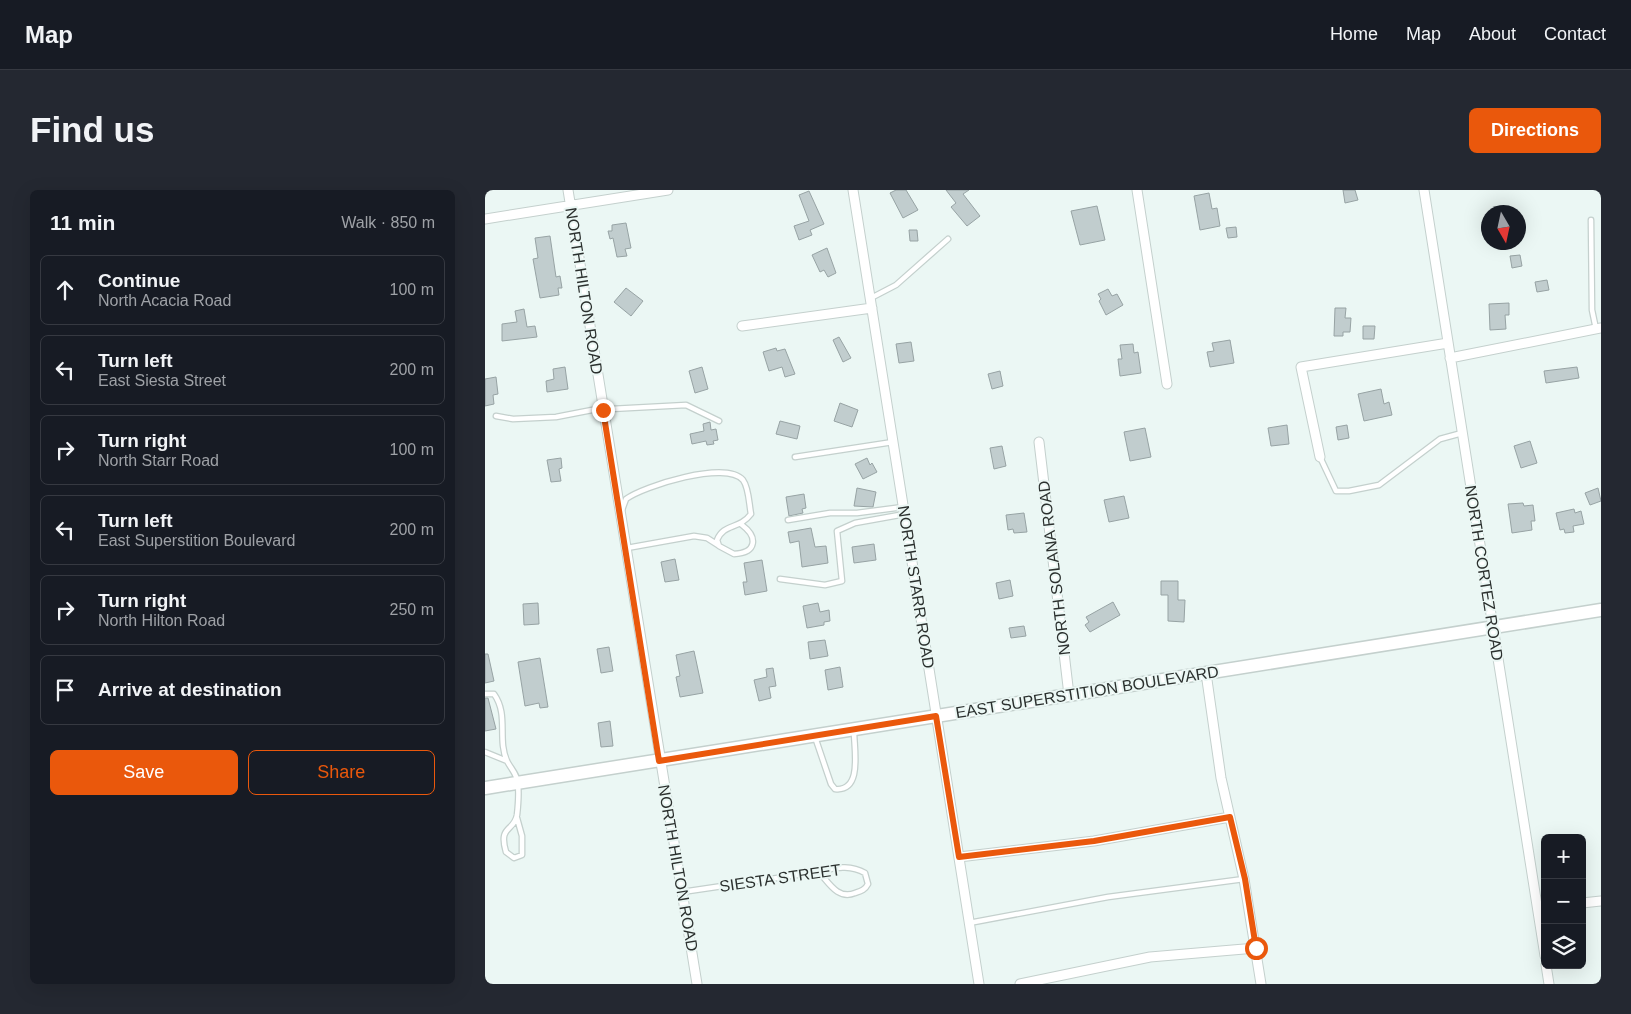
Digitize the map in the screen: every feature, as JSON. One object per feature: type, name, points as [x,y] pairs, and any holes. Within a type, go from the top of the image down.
[{"type":"main road","name":"EAST SUPERSTITION BOULEVARD","points":[[485,788],[1601,610]]},
{"type":"street","name":"NORTH HILTON ROAD","points":[[568,190],[659,761],[697,984]]},
{"type":"street","points":[[485,220],[668,190]]},
{"type":"street","name":"NORTH STARR ROAD","points":[[853,190],[979,984]]},
{"type":"street","points":[[1137,190],[1167,384]]},
{"type":"street","name":"NORTH CORTEZ ROAD","points":[[1424,190],[1493,627],[1541,910]]},
{"type":"street","points":[[742,326],[872,308]]},
{"type":"street","points":[[1450,358],[1599,330]]},
{"type":"street","points":[[1320,457],[1301,367],[1448,343]]},
{"type":"street","name":"NORTH SOLANA ROAD","points":[[1039,442],[1069,695]]},
{"type":"street","points":[[1206,673],[1221,778],[1245,879],[1261,984]]},
{"type":"street","points":[[959,857],[1094,841],[1230,817]]},
{"type":"street","points":[[1586,903],[1601,900]]},
{"type":"street","points":[[1020,984],[1150,957],[1256,948]]},
{"type":"street","points":[[1547,969],[1549,984]]},
{"type":"lane","points":[[1591,220],[1592,310],[1599,330]]},
{"type":"lane","points":[[871,298],[896,285],[948,240]]},
{"type":"lane","points":[[495,416],[513,419],[556,417],[591,410],[686,405],[719,421]]},
{"type":"lane","points":[[1320,457],[1336,491],[1349,491],[1379,485],[1440,439],[1462,433]]},
{"type":"lane","points":[[795,457],[893,442]]},
{"type":"lane","points":[[620,516],[626,499],[646,488],[683,479],[725,473],[738,476],[746,487],[751,514],[742,525],[725,529],[719,534],[717,540],[719,546]]},
{"type":"lane","points":[[788,520],[830,512],[857,513],[904,510]]},
{"type":"lane","points":[[780,579],[825,585],[842,581],[837,531],[855,523],[904,510]]},
{"type":"lane","points":[[625,548],[694,536],[707,538],[734,554],[748,551],[752,547],[753,540],[750,531],[742,525]]},
{"type":"lane","points":[[485,694],[494,694],[499,700],[504,724],[502,739],[507,761],[519,783],[517,818],[524,847],[522,855],[514,858],[506,852],[503,842],[505,831],[517,818]]},
{"type":"lane","points":[[815,736],[831,784],[835,789],[842,790],[849,786],[854,777],[854,729]]},
{"type":"lane","points":[[485,752],[507,761]]},
{"type":"lane","name":"SIESTA STREET","points":[[682,892],[819,872],[838,867],[860,870],[865,873],[868,884],[861,891],[842,895],[819,872]]},
{"type":"lane","points":[[969,923],[1108,897],[1245,879]]},
{"type":"building","points":[[896,190],[906,190],[918,210],[903,218],[890,193]]},
{"type":"building","points":[[946,190],[969,190],[963,194],[980,216],[967,226],[951,207],[956,203]]},
{"type":"building","points":[[1343,190],[1355,190],[1358,200],[1345,203]]},
{"type":"building","points":[[809,191],[824,224],[810,230],[812,235],[799,240],[794,226],[809,221],[799,195]]},
{"type":"building","points":[[1209,193],[1212,209],[1217,208],[1220,226],[1200,230],[1194,196]]},
{"type":"building","points":[[1097,206],[1105,240],[1080,245],[1071,211]]},
{"type":"building","points":[[626,223],[631,248],[625,249],[627,256],[617,257],[613,238],[610,239],[608,231],[612,231],[612,225]]},
{"type":"building","points":[[1236,227],[1237,237],[1228,238],[1226,228]]},
{"type":"building","points":[[909,230],[917,230],[918,241],[910,241]]},
{"type":"building","points":[[550,236],[556,277],[560,276],[562,288],[558,288],[559,295],[540,298],[533,259],[538,258],[535,238]]},
{"type":"building","points":[[827,248],[836,273],[828,277],[824,270],[820,272],[812,255]]},
{"type":"building","points":[[1520,255],[1522,266],[1512,268],[1510,256]]},
{"type":"building","points":[[1547,280],[1549,290],[1537,292],[1535,282]]},
{"type":"building","points":[[626,288],[643,301],[631,316],[614,302]]},
{"type":"building","points":[[1108,289],[1112,296],[1117,294],[1123,305],[1106,315],[1099,301],[1101,299],[1098,294]]},
{"type":"building","points":[[1509,303],[1509,315],[1505,315],[1506,329],[1490,330],[1489,304]]},
{"type":"building","points":[[1335,308],[1346,308],[1345,318],[1351,318],[1350,332],[1343,332],[1343,336],[1334,336]]},
{"type":"building","points":[[524,309],[527,327],[535,326],[537,337],[502,341],[502,324],[517,322],[515,311]]},
{"type":"building","points":[[1363,326],[1375,326],[1374,339],[1363,339]]},
{"type":"building","points":[[839,337],[851,358],[843,362],[833,340]]},
{"type":"building","points":[[1230,340],[1234,363],[1210,367],[1207,352],[1214,351],[1212,343]]},
{"type":"building","points":[[911,342],[914,361],[899,363],[896,344]]},
{"type":"building","points":[[1133,344],[1134,353],[1138,352],[1141,373],[1120,376],[1118,359],[1122,359],[1120,345]]},
{"type":"building","points":[[776,348],[777,351],[785,349],[795,374],[785,377],[782,367],[769,371],[763,352]]},
{"type":"building","points":[[565,367],[568,389],[547,392],[546,381],[554,379],[553,369]]},
{"type":"building","points":[[702,367],[708,389],[695,393],[689,371]]},
{"type":"building","points":[[1577,367],[1579,378],[1546,383],[1544,371]]},
{"type":"building","points":[[1000,371],[1003,386],[992,389],[988,374]]},
{"type":"building","points":[[496,377],[498,394],[493,395],[494,404],[485,406],[485,379]]},
{"type":"building","points":[[1381,389],[1384,404],[1389,402],[1392,415],[1364,421],[1358,394]]},
{"type":"building","points":[[840,403],[858,410],[852,427],[834,421]]},
{"type":"building","points":[[780,421],[800,426],[797,439],[776,434]]},
{"type":"building","points":[[710,422],[711,430],[716,429],[718,440],[713,441],[714,444],[707,445],[706,441],[692,444],[690,434],[704,431],[703,424]]},
{"type":"building","points":[[1287,425],[1289,444],[1271,446],[1268,428]]},
{"type":"building","points":[[1347,425],[1349,438],[1338,440],[1336,427]]},
{"type":"building","points":[[1145,428],[1151,457],[1130,461],[1124,432]]},
{"type":"building","points":[[1530,441],[1537,463],[1521,468],[1514,446]]},
{"type":"building","points":[[1002,446],[1006,466],[994,469],[990,448]]},
{"type":"building","points":[[561,458],[562,468],[559,469],[561,481],[551,482],[547,460]]},
{"type":"building","points":[[867,458],[870,465],[872,463],[877,472],[863,479],[855,464]]},
{"type":"building","points":[[857,488],[876,492],[873,507],[854,506]]},
{"type":"building","points":[[1598,488],[1601,501],[1590,505],[1585,493]]},
{"type":"building","points":[[804,494],[806,508],[802,509],[803,513],[789,516],[786,497]]},
{"type":"building","points":[[1124,496],[1129,518],[1109,522],[1104,500]]},
{"type":"building","points":[[1523,503],[1524,506],[1533,505],[1535,521],[1531,521],[1532,530],[1512,533],[1508,504]]},
{"type":"building","points":[[1574,509],[1575,513],[1581,511],[1584,524],[1573,526],[1574,532],[1565,533],[1564,529],[1560,530],[1556,513]]},
{"type":"building","points":[[1024,513],[1027,532],[1014,533],[1013,529],[1008,530],[1006,515]]},
{"type":"building","points":[[811,528],[815,547],[826,546],[828,563],[802,567],[799,541],[790,543],[788,532]]},
{"type":"building","points":[[874,544],[876,560],[854,563],[852,547]]},
{"type":"building","points":[[675,559],[679,580],[665,582],[661,562]]},
{"type":"building","points":[[762,560],[767,591],[745,595],[743,582],[747,582],[744,563]]},
{"type":"building","points":[[1010,580],[1013,596],[999,599],[996,583]]},
{"type":"building","points":[[1161,581],[1178,581],[1178,600],[1185,600],[1184,622],[1168,621],[1168,595],[1161,595]]},
{"type":"building","points":[[1113,602],[1120,615],[1090,632],[1085,625],[1089,622],[1086,617]]},
{"type":"building","points":[[538,603],[539,624],[524,625],[523,604]]},
{"type":"building","points":[[818,603],[820,612],[829,610],[830,621],[824,622],[824,625],[807,628],[803,606]]},
{"type":"building","points":[[1024,626],[1026,636],[1011,638],[1009,628]]},
{"type":"building","points":[[825,640],[828,656],[810,659],[808,642]]},
{"type":"building","points":[[609,647],[613,671],[601,673],[597,649]]},
{"type":"building","points":[[694,651],[703,693],[680,697],[676,677],[680,676],[676,655]]},
{"type":"building","points":[[485,654],[488,654],[494,681],[485,683]]},
{"type":"building","points":[[540,658],[548,707],[540,708],[539,703],[525,706],[518,662]]},
{"type":"building","points":[[840,667],[843,687],[828,690],[825,670]]},
{"type":"building","points":[[773,668],[776,686],[769,687],[771,698],[759,701],[754,680],[767,677],[766,669]]},
{"type":"building","points":[[485,698],[488,698],[496,729],[485,731]]},
{"type":"building","points":[[610,721],[613,746],[601,747],[598,723]]},
{"type":"route","points":[[603,410],[659,761],[936,716],[959,857],[1094,841],[1230,817],[1245,879],[1256,948]]}]
